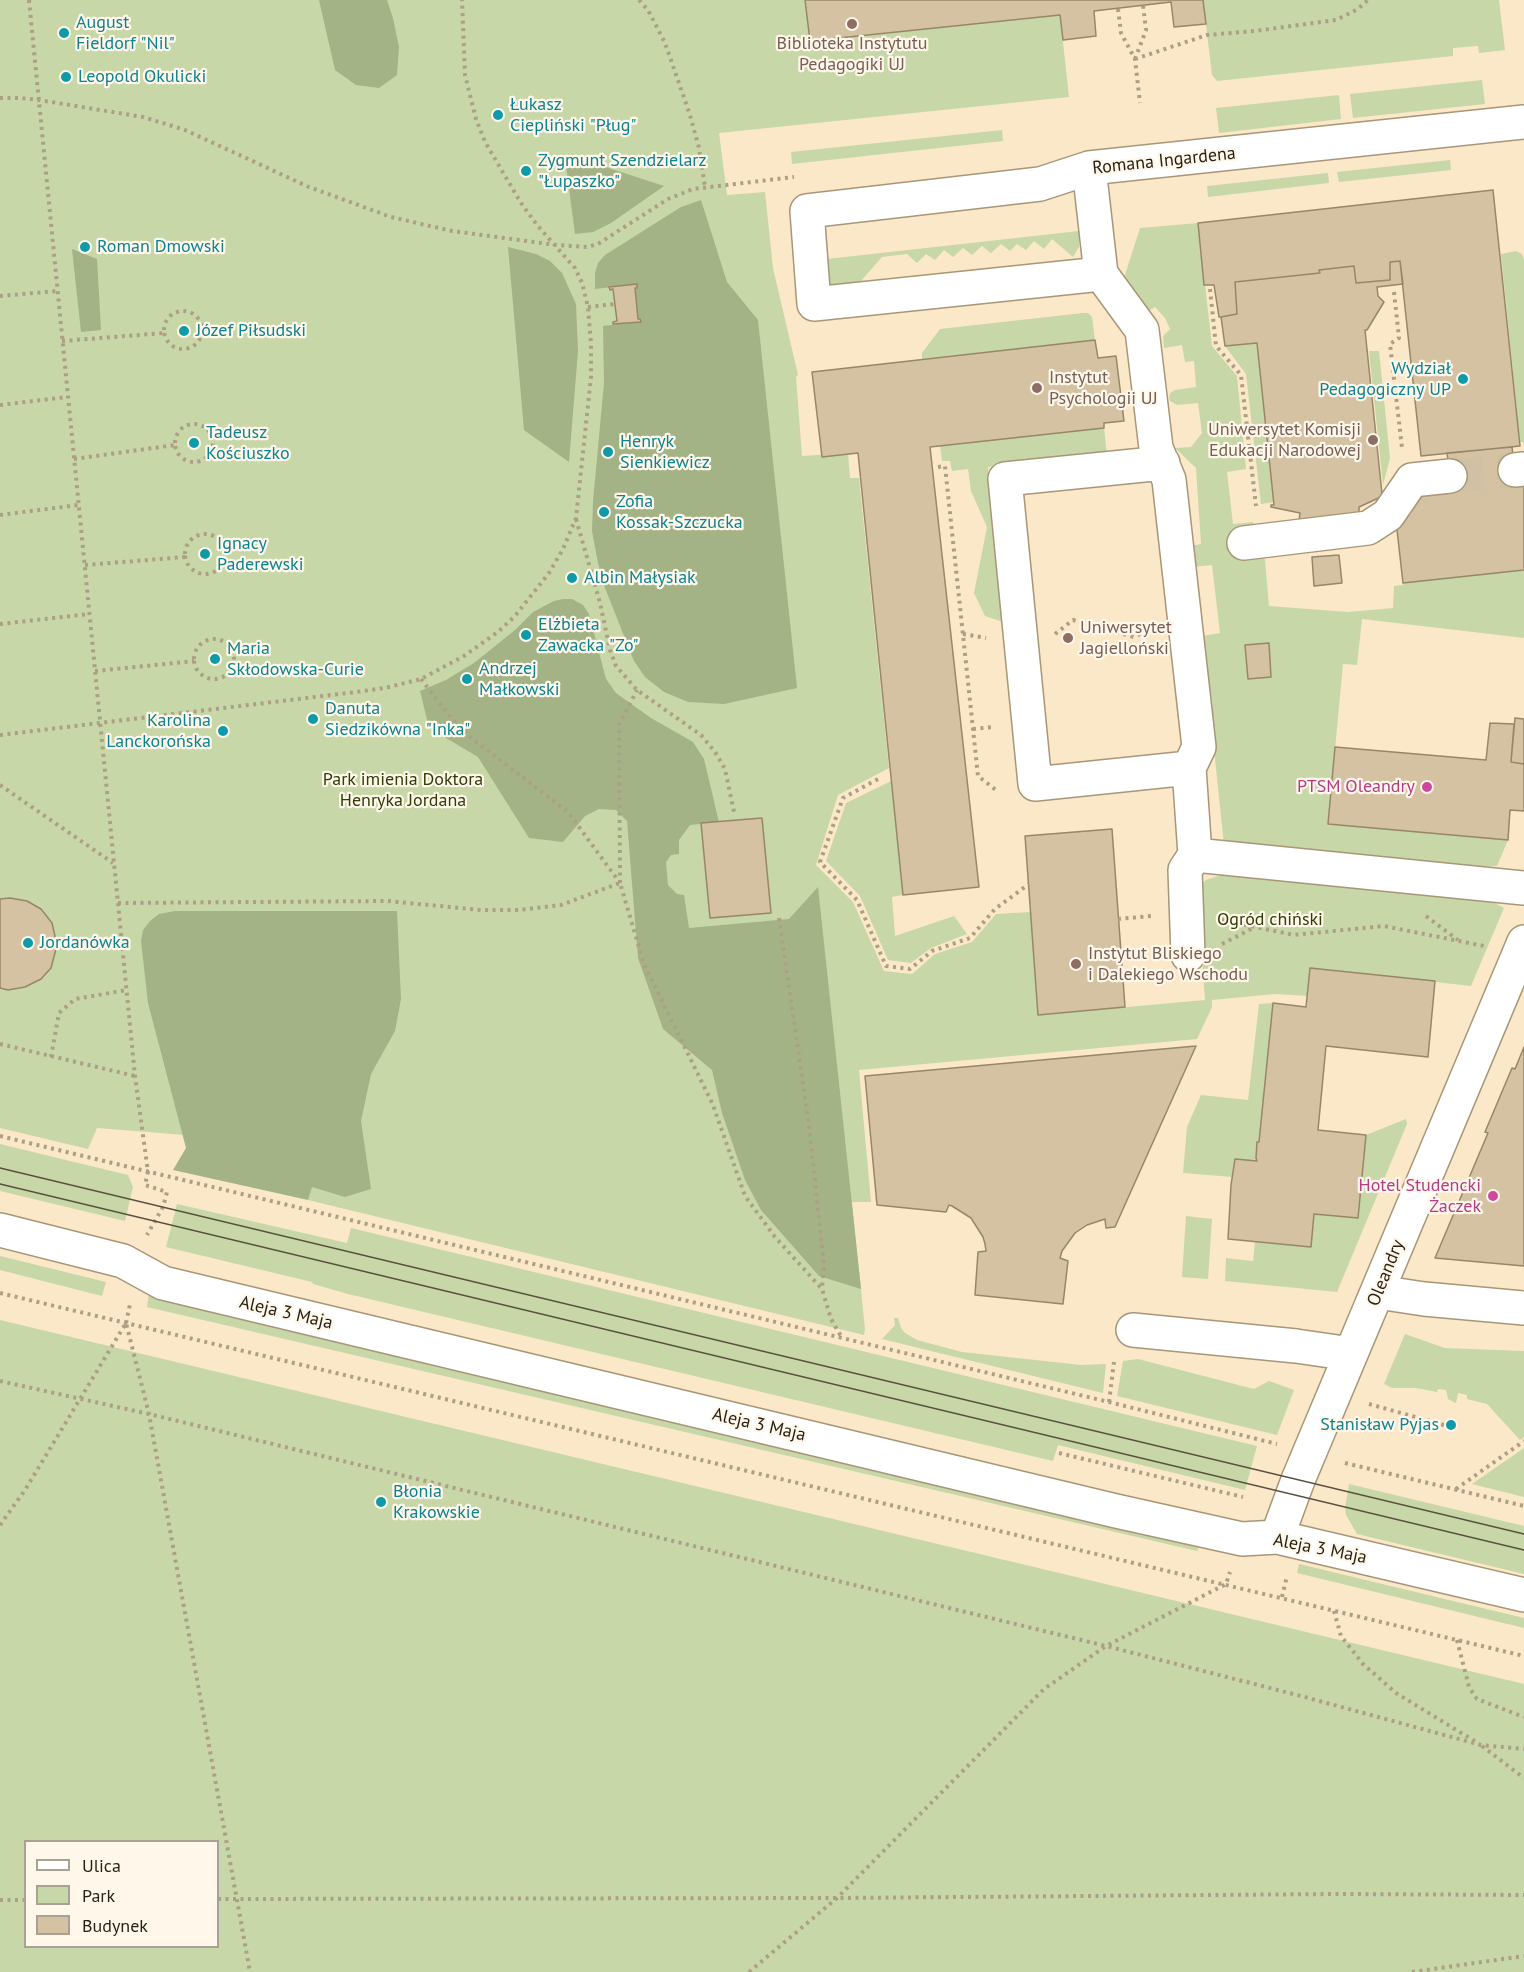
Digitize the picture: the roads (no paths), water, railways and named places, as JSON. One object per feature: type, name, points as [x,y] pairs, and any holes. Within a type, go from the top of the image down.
[{"type":"street","name":"Romana Ingardena","points":[[1101,274],[814,304],[807,211],[1040,184],[1089,168],[1524,122]]},
{"type":"street","points":[[1089,168],[1101,274],[1142,330],[1156,448],[1169,480],[1199,747],[1189,768],[1195,855],[1185,870],[1188,955]]},
{"type":"street","points":[[1163,463],[1005,479],[1035,784],[1189,768]]},
{"type":"street","points":[[1252,542],[1368,528],[1388,515],[1412,480],[1450,476]]},
{"type":"street","points":[[1195,855],[1524,888]]},
{"type":"street","name":"Oleandry","points":[[1277,1538],[1298,1480],[1447,1122],[1509,945]]},
{"type":"street","name":"Aleja 3 Maja","points":[[0,1230],[123,1262],[163,1283],[174,1286],[1116,1511],[1242,1539],[1277,1538],[1524,1594]]},
{"type":"street","points":[[1378,1292],[1424,1299],[1524,1308]]},
{"type":"street","points":[[1133,1330],[1296,1346],[1351,1354]]},
{"type":"tunnel","points":[[1450,476],[1515,470]]},
{"type":"tram line","points":[[0,1168],[1524,1534]]},
{"type":"tram line","points":[[0,1184],[1524,1550]]},
{"type":"place","name":"Biblioteka Instytutu Pedagogiki UJ","points":[[852,24]]},
{"type":"place","name":"August Fieldorf \"Nil\"","points":[[64,33]]},
{"type":"place","name":"Leopold Okulicki","points":[[66,77]]},
{"type":"place","name":"Łukasz Ciepliński \"Pług\"","points":[[498,115]]},
{"type":"place","name":"Zygmunt Szendzielarz \"Łupaszko\"","points":[[526,171]]},
{"type":"place","name":"Roman Dmowski","points":[[85,247]]},
{"type":"place","name":"Józef Piłsudski","points":[[184,331]]},
{"type":"place","name":"Wydział Pedagogiczny UP","points":[[1463,379]]},
{"type":"place","name":"Instytut Psychologii UJ","points":[[1037,388]]},
{"type":"place","name":"Uniwersytet Komisji Edukacji Narodowej","points":[[1373,440]]},
{"type":"place","name":"Tadeusz Kościuszko","points":[[194,443]]},
{"type":"place","name":"Henryk Sienkiewicz","points":[[608,452]]},
{"type":"place","name":"Zofia Kossak-Szczucka","points":[[604,512]]},
{"type":"place","name":"Ignacy Paderewski","points":[[205,554]]},
{"type":"place","name":"Albin Małysiak","points":[[572,578]]},
{"type":"place","name":"Elżbieta Zawacka \"Zo\"","points":[[526,635]]},
{"type":"place","name":"Uniwersytet Jagielloński","points":[[1068,638]]},
{"type":"place","name":"Maria Skłodowska-Curie","points":[[215,659]]},
{"type":"place","name":"Andrzej Małkowski","points":[[467,679]]},
{"type":"place","name":"Danuta Siedzikówna \"Inka\"","points":[[313,719]]},
{"type":"place","name":"Karolina Lanckorońska","points":[[223,731]]},
{"type":"place","name":"PTSM Oleandry","points":[[1427,787]]},
{"type":"place","name":"Jordanówka","points":[[28,943]]},
{"type":"place","name":"Instytut Bliskiego i Dalekiego Wschodu","points":[[1076,964]]},
{"type":"place","name":"Hotel Studencki Żaczek","points":[[1493,1196]]},
{"type":"place","name":"Stanisław Pyjas","points":[[1451,1425]]},
{"type":"place","name":"Błonia Krakowskie","points":[[381,1502]]},
{"type":"park label","name":"Park imienia Doktora Henryka Jordana","points":[[403,790]]},
{"type":"park label","name":"Ogród chiński","points":[[1270,920]]}]
